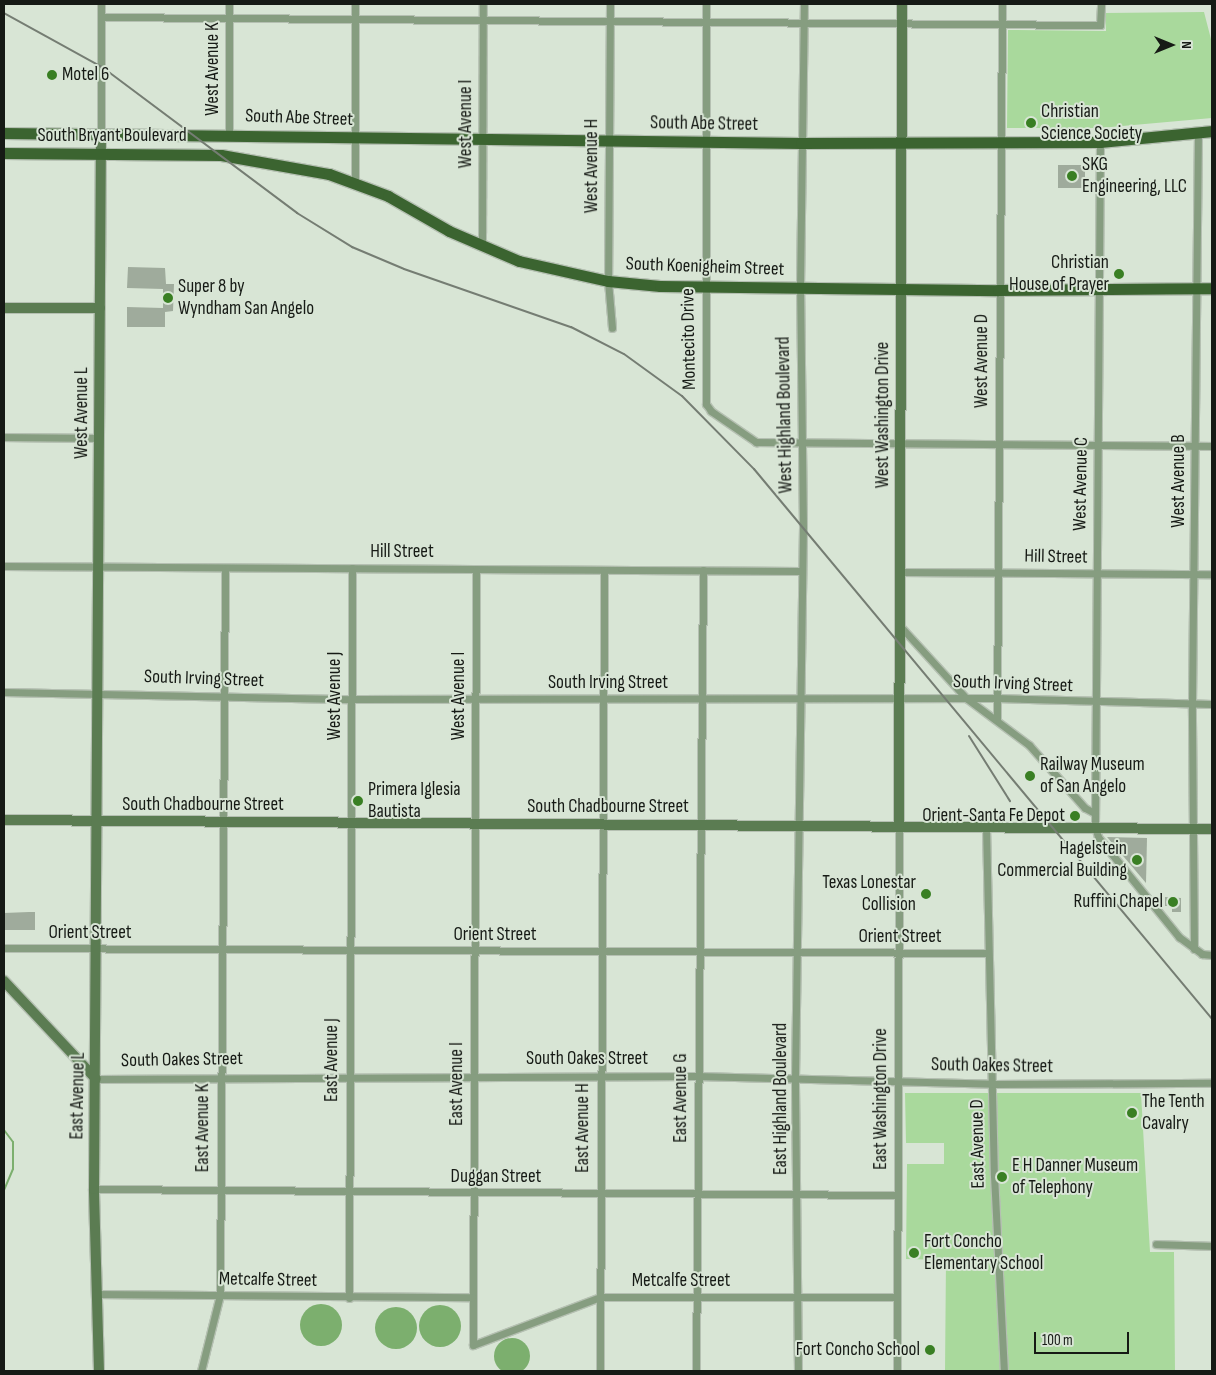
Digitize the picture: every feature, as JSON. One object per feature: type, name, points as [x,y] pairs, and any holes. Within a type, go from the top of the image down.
[{"type":"main road","name":"West Washington Drive","points":[[899,826],[902,4]]},
{"type":"main road","name":"South Abe Street","points":[[195,134],[229,133],[355,138],[902,143],[1100,142],[1207,132]]},
{"type":"main road","name":"South Bryant Boulevard","points":[[4,133],[101,136],[195,134]]},
{"type":"main road","name":"West Avenue L","points":[[98,822],[101,136]]},
{"type":"main road","name":"South Bryant Boulevard","points":[[4,153],[101,152],[221,155]]},
{"type":"main road","name":"South Koenigheim Street","points":[[221,155],[355,181],[482,245],[519,261],[608,281],[705,286],[998,290],[1212,288]]},
{"type":"main road","points":[[4,308],[100,308]]},
{"type":"main road","name":"South Chadbourne Street","points":[[4,820],[1212,828]]},
{"type":"main road","name":"East Avenue L","points":[[98,822],[94,1294],[99,1371]]},
{"type":"main road","name":"South Oakes Street","points":[[4,981],[96,1079]]},
{"type":"street","name":"West Avenue L","points":[[101,4],[101,136]]},
{"type":"street","name":"West Avenue K","points":[[229,4],[229,133]]},
{"type":"street","points":[[355,4],[355,181]]},
{"type":"street","name":"West Avenue I","points":[[482,245],[483,4]]},
{"type":"street","name":"West Avenue H","points":[[610,4],[608,281],[612,328]]},
{"type":"street","name":"Montecito Drive","points":[[706,4],[703,141],[706,404],[746,438],[801,444]]},
{"type":"street","name":"West Highland Boulevard","points":[[798,826],[801,444],[800,287],[804,4]]},
{"type":"street","name":"West Avenue D","points":[[996,719],[998,290],[1003,142],[1002,4]]},
{"type":"street","points":[[101,17],[1100,25],[1100,4]]},
{"type":"street","name":"West Avenue B","points":[[1194,949],[1192,704],[1195,574],[1194,446],[1198,288],[1207,132]]},
{"type":"street","name":"West Avenue C","points":[[1095,827],[1093,812],[1096,703],[1100,142]]},
{"type":"street","points":[[4,437],[100,438]]},
{"type":"street","points":[[801,444],[1212,446]]},
{"type":"street","name":"Hill Street","points":[[4,566],[800,571]]},
{"type":"street","points":[[222,822],[225,568]]},
{"type":"street","name":"West Avenue J","points":[[351,823],[352,568]]},
{"type":"street","name":"West Avenue I","points":[[474,824],[476,569]]},
{"type":"street","points":[[601,825],[604,700],[604,570]]},
{"type":"street","name":"East Avenue G","points":[[696,1371],[698,1194],[696,1076],[700,952],[703,570]]},
{"type":"street","name":"Hill Street","points":[[900,572],[1212,574]]},
{"type":"street","points":[[900,626],[966,698],[1029,745],[1085,808],[1093,812]]},
{"type":"street","name":"South Irving Street","points":[[4,692],[98,692],[351,699],[997,698],[1096,703],[1212,704]]},
{"type":"street","name":"East Avenue K","points":[[201,1371],[220,1295],[219,1077],[222,950],[222,822]]},
{"type":"street","name":"East Avenue J","points":[[349,1298],[348,1075],[351,823]]},
{"type":"street","name":"East Avenue I","points":[[473,1345],[473,1076],[476,951],[474,824]]},
{"type":"street","name":"East Avenue H","points":[[600,1371],[599,1077],[602,951],[601,825]]},
{"type":"street","name":"East Highland Boulevard","points":[[798,826],[796,1079],[798,1371]]},
{"type":"street","name":"East Washington Drive","points":[[897,1371],[899,826]]},
{"type":"street","name":"East Avenue D","points":[[986,827],[986,953],[1004,1371]]},
{"type":"street","points":[[1095,827],[1098,837],[1172,929],[1194,949],[1212,955]]},
{"type":"street","name":"Orient Street","points":[[4,948],[986,953]]},
{"type":"street","name":"South Oakes Street","points":[[96,1079],[348,1075],[696,1076],[993,1084],[1212,1083]]},
{"type":"street","name":"Duggan Street","points":[[94,1189],[348,1194],[897,1195]]},
{"type":"street","points":[[1156,1244],[1212,1246]]},
{"type":"street","name":"Metcalfe Street","points":[[94,1294],[349,1298],[472,1297]]},
{"type":"street","name":"Metcalfe Street","points":[[473,1345],[600,1297],[897,1297]]},
{"type":"shaded area","points":[[1204,12],[1212,43],[1212,118],[1100,128],[1007,128],[1008,30],[1106,31],[1105,13]]},
{"type":"shaded area","points":[[905,1093],[1141,1093],[1150,1252],[1174,1252],[1175,1371],[945,1371],[946,1260],[906,1259],[907,1164],[944,1164],[944,1143],[906,1143]]},
{"type":"shaded area","points":[[325,1304],[333,1307],[339,1313],[342,1325],[339,1337],[333,1343],[317,1346],[309,1343],[303,1337],[300,1321],[303,1313],[309,1307]]},
{"type":"shaded area","points":[[444,1305],[452,1308],[458,1314],[461,1326],[458,1338],[452,1344],[436,1347],[428,1344],[422,1338],[419,1322],[422,1314],[428,1308]]},
{"type":"shaded area","points":[[400,1307],[408,1310],[414,1316],[417,1328],[414,1340],[408,1346],[392,1349],[384,1346],[378,1340],[375,1324],[378,1316],[384,1310]]},
{"type":"shaded area","points":[[512,1338],[519,1339],[525,1343],[529,1349],[529,1363],[525,1369],[519,1373],[512,1374],[505,1373],[499,1369],[495,1363],[494,1356],[495,1349],[499,1343],[505,1339]]},
{"type":"building","name":"SKG Engineering, LLC","points":[[1058,165],[1085,165],[1085,188],[1058,188]]},
{"type":"building","name":"Super 8 by Wyndham San Angelo","points":[[128,267],[165,268],[166,284],[174,284],[173,311],[165,312],[165,327],[127,327],[127,307],[163,308],[163,289],[127,288]]},
{"type":"building","name":"Hagelstein Commercial Building","points":[[1107,837],[1147,838],[1146,883]]},
{"type":"building","name":"Ruffini Chapel","points":[[1165,897],[1181,898],[1181,912],[1172,912],[1172,906],[1165,906]]},
{"type":"building","points":[[35,912],[35,930],[4,930],[4,913]]},
{"type":"waterway","points":[[4,1130],[13,1142],[13,1169],[4,1190]]},
{"type":"railway","points":[[4,13],[102,67],[297,213],[352,247],[404,269],[571,327],[624,354],[682,396],[754,469],[1212,1019]]},
{"type":"railway","points":[[969,736],[1010,801]]},
{"type":"place","name":"Motel 6","points":[[52,75]]},
{"type":"place","name":"Christian Science Society","points":[[1031,123]]},
{"type":"place","name":"SKG Engineering, LLC","points":[[1072,176]]},
{"type":"place","name":"Christian House of Prayer","points":[[1119,274]]},
{"type":"place","name":"Super 8 by Wyndham San Angelo","points":[[168,298]]},
{"type":"place","name":"Railway Museum of San Angelo","points":[[1030,776]]},
{"type":"place","name":"Primera Iglesia Bautista","points":[[358,801]]},
{"type":"place","name":"Orient-Santa Fe Depot","points":[[1075,816]]},
{"type":"place","name":"Hagelstein Commercial Building","points":[[1137,860]]},
{"type":"place","name":"Texas Lonestar Collision","points":[[926,894]]},
{"type":"place","name":"Ruffini Chapel","points":[[1173,902]]},
{"type":"place","name":"The Tenth Cavalry","points":[[1132,1113]]},
{"type":"place","name":"E H Danner Museum of Telephony","points":[[1002,1177]]},
{"type":"place","name":"Fort Concho Elementary School","points":[[914,1253]]},
{"type":"place","name":"Fort Concho School","points":[[930,1350]]}]
